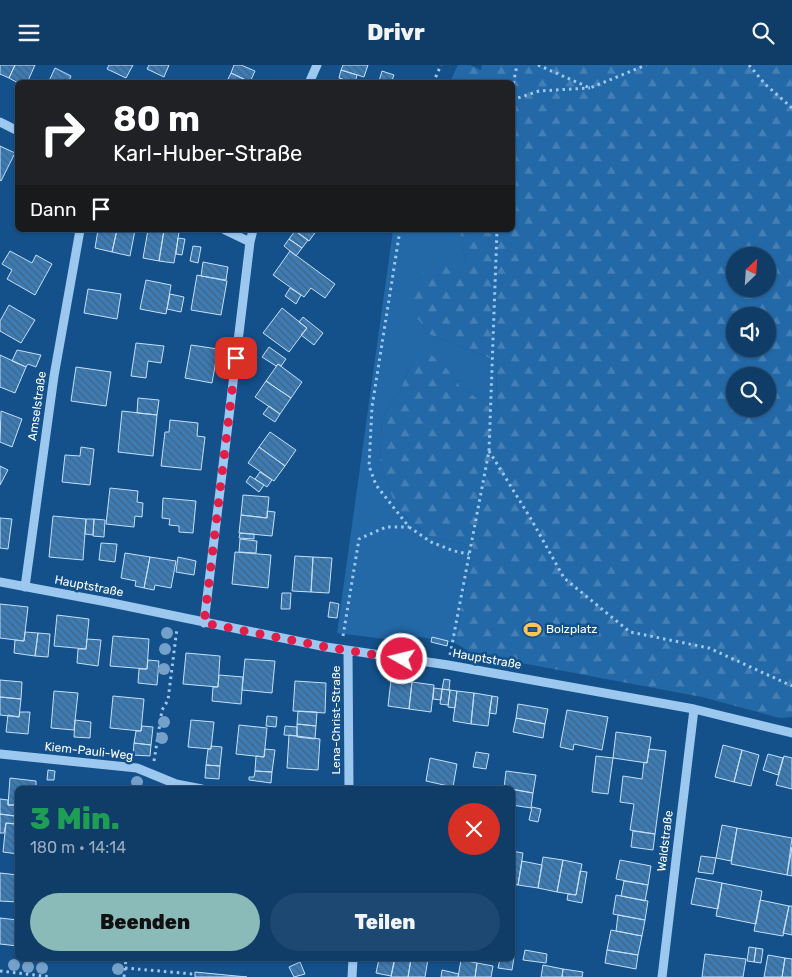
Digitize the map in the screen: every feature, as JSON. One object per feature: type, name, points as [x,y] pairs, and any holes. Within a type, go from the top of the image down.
[{"type":"street","points":[[310,80],[317,65]]},
{"type":"street","points":[[0,122],[15,130]]},
{"type":"street","name":"Amselstraße","points":[[25,587],[54,376],[80,232]]},
{"type":"street","points":[[229,232],[250,242]]},
{"type":"street","points":[[204,623],[250,242],[253,232]]},
{"type":"street","name":"Hauptstraße","points":[[0,582],[344,650],[448,665],[694,709],[792,733]]},
{"type":"street","name":"Lena-Christ-Straße","points":[[344,650],[349,786]]},
{"type":"street","name":"Waldstraße","points":[[662,977],[694,709]]},
{"type":"street","name":"Kiem-Pauli-Weg","points":[[0,754],[137,768],[151,772],[176,784],[186,786]]},
{"type":"street","points":[[352,977],[353,961]]},
{"type":"path","points":[[434,80],[440,65]]},
{"type":"path","points":[[514,80],[517,65]]},
{"type":"path","points":[[538,65],[590,88]]},
{"type":"path","points":[[515,99],[539,91],[590,88],[646,65]]},
{"type":"path","points":[[749,65],[765,84],[792,108]]},
{"type":"path","points":[[400,232],[372,407],[369,466],[376,485],[409,527],[431,542],[454,551],[469,554]]},
{"type":"path","points":[[448,665],[489,451],[497,232]]},
{"type":"path","points":[[489,451],[531,519],[564,578],[630,632],[709,648],[792,686]]},
{"type":"path","points":[[344,650],[359,539],[386,527],[409,527]]},
{"type":"path","points":[[151,772],[162,710],[168,700],[177,625]]},
{"type":"path","points":[[124,977],[126,961]]},
{"type":"path","points":[[125,968],[193,974],[192,977]]},
{"type":"path","points":[[0,971],[51,977]]},
{"type":"green space","points":[[458,65],[470,65],[481,70],[482,65],[792,65],[792,717],[780,718],[702,697],[474,654],[455,643],[473,546],[429,536],[397,510],[380,465],[382,418],[400,391],[413,359],[424,349],[445,366],[460,386],[496,412],[497,361],[431,335],[407,306],[426,265],[466,265],[460,232],[515,232],[515,80],[451,80]]},
{"type":"green space","points":[[393,232],[460,232],[466,265],[431,335],[497,361],[496,412],[460,386],[445,366],[413,359],[400,391],[382,418],[380,465],[397,510],[429,536],[473,546],[455,643],[420,637],[409,642],[337,633]]},
{"type":"building","points":[[0,65],[15,65],[9,78],[0,74]]},
{"type":"building","points":[[15,65],[35,65],[28,80],[15,81],[9,78]]},
{"type":"building","points":[[109,65],[133,65],[126,78],[107,69]]},
{"type":"building","points":[[149,65],[169,65],[164,77],[147,69]]},
{"type":"building","points":[[234,65],[241,65],[255,71],[251,80],[246,80],[231,73]]},
{"type":"building","points":[[343,65],[368,65],[364,77],[341,70]]},
{"type":"building","points":[[55,68],[71,76],[69,80],[49,80]]},
{"type":"building","points":[[341,70],[357,75],[356,80],[339,78]]},
{"type":"building","points":[[382,71],[394,75],[392,80],[379,80]]},
{"type":"building","points":[[231,73],[246,80],[228,80]]},
{"type":"building","points":[[0,146],[15,153],[1,181],[0,180]]},
{"type":"building","points":[[98,232],[117,232],[112,252],[95,248]]},
{"type":"building","points":[[117,232],[135,232],[130,256],[112,252]]},
{"type":"building","points":[[148,232],[164,232],[159,261],[143,258]]},
{"type":"building","points":[[164,232],[179,232],[174,263],[159,261]]},
{"type":"building","points":[[294,232],[296,232],[308,240],[302,248],[289,239]]},
{"type":"building","points":[[297,232],[316,232],[309,241]]},
{"type":"building","points":[[178,238],[185,239],[182,255],[176,254]]},
{"type":"building","points":[[289,239],[302,248],[296,256],[284,246]]},
{"type":"building","points":[[193,246],[201,247],[198,263],[190,261]]},
{"type":"building","points":[[10,251],[32,263],[36,255],[52,264],[35,295],[7,279],[12,270],[2,264]]},
{"type":"building","points":[[290,251],[335,284],[325,298],[311,288],[304,297],[273,275]]},
{"type":"building","points":[[203,262],[228,267],[226,280],[201,276]]},
{"type":"building","points":[[197,275],[227,281],[221,315],[191,310]]},
{"type":"building","points":[[146,280],[171,285],[166,314],[140,309]]},
{"type":"building","points":[[290,288],[301,295],[296,304],[285,296]]},
{"type":"building","points":[[88,289],[121,294],[117,319],[84,313]]},
{"type":"building","points":[[170,294],[184,297],[181,312],[167,309]]},
{"type":"building","points":[[9,305],[35,320],[21,343],[0,331],[0,321]]},
{"type":"building","points":[[282,308],[307,328],[289,352],[263,333]]},
{"type":"building","points":[[303,317],[323,333],[314,345],[301,335],[307,328],[299,322]]},
{"type":"building","points":[[136,343],[164,346],[161,363],[148,361],[146,378],[131,376]]},
{"type":"building","points":[[191,345],[218,349],[212,383],[185,378]]},
{"type":"building","points":[[269,347],[286,359],[281,366],[278,364],[276,366],[262,357]]},
{"type":"building","points":[[17,350],[41,355],[36,367],[28,364],[26,367],[12,361]]},
{"type":"building","points":[[0,355],[26,367],[15,393],[0,387]]},
{"type":"building","points":[[278,364],[302,382],[291,398],[266,381]]},
{"type":"building","points":[[76,367],[111,372],[106,406],[71,401]]},
{"type":"building","points":[[266,381],[291,398],[280,414],[255,397]]},
{"type":"building","points":[[138,398],[159,400],[157,415],[137,413]]},
{"type":"building","points":[[269,406],[280,414],[275,422],[263,414]]},
{"type":"building","points":[[1,411],[22,419],[12,447],[0,442]]},
{"type":"building","points":[[122,411],[157,415],[153,456],[118,452]]},
{"type":"building","points":[[170,420],[198,423],[197,436],[205,437],[201,470],[161,466],[165,432],[169,432]]},
{"type":"building","points":[[270,432],[296,450],[285,466],[259,447]]},
{"type":"building","points":[[81,447],[94,449],[90,485],[62,482],[65,455],[80,456]]},
{"type":"building","points":[[259,447],[285,466],[274,481],[248,463]]},
{"type":"building","points":[[0,466],[8,470],[0,485]]},
{"type":"building","points":[[260,472],[272,480],[267,487],[255,479]]},
{"type":"building","points":[[250,476],[264,485],[259,492],[246,482]]},
{"type":"building","points":[[110,488],[138,491],[137,502],[143,503],[142,517],[135,516],[134,527],[106,524]]},
{"type":"building","points":[[243,495],[269,497],[267,518],[241,515]]},
{"type":"building","points":[[163,498],[196,501],[193,533],[179,532],[179,526],[169,525],[170,519],[162,518]]},
{"type":"building","points":[[267,511],[275,512],[272,536],[239,533],[241,515],[267,518]]},
{"type":"building","points":[[53,516],[86,519],[83,560],[49,557]]},
{"type":"building","points":[[0,518],[12,519],[8,549],[0,548]]},
{"type":"building","points":[[86,519],[94,519],[93,535],[85,534]]},
{"type":"building","points":[[94,519],[105,520],[104,537],[93,536]]},
{"type":"building","points":[[240,533],[254,534],[254,539],[239,538]]},
{"type":"building","points":[[240,539],[257,541],[256,553],[239,552]]},
{"type":"building","points":[[101,543],[117,544],[115,562],[99,560]]},
{"type":"building","points":[[235,552],[271,555],[268,588],[232,584]]},
{"type":"building","points":[[125,553],[150,557],[144,588],[135,586],[136,581],[121,578]]},
{"type":"building","points":[[295,556],[313,557],[311,592],[292,591]]},
{"type":"building","points":[[150,557],[176,561],[171,588],[155,585],[154,590],[144,588]]},
{"type":"building","points":[[178,557],[196,561],[194,575],[176,572]]},
{"type":"building","points":[[313,557],[332,558],[329,593],[311,592]]},
{"type":"building","points":[[282,593],[291,593],[290,609],[281,609]]},
{"type":"building","points":[[330,602],[339,604],[337,618],[328,617]]},
{"type":"building","points":[[0,604],[28,607],[24,641],[0,638]]},
{"type":"building","points":[[57,615],[89,619],[86,649],[54,646]]},
{"type":"building","points":[[25,632],[38,633],[35,656],[14,653],[15,640],[24,641]]},
{"type":"building","points":[[38,633],[50,634],[48,657],[35,656]]},
{"type":"building","points":[[113,636],[149,639],[147,669],[110,666]]},
{"type":"building","points":[[432,637],[448,641],[447,646],[431,642]]},
{"type":"building","points":[[87,639],[101,640],[98,666],[77,663],[78,649],[86,649]]},
{"type":"building","points":[[186,653],[220,656],[218,687],[183,684]]},
{"type":"building","points":[[245,659],[275,661],[272,693],[242,690]]},
{"type":"building","points":[[148,660],[159,661],[157,685],[138,683],[139,669],[147,669]]},
{"type":"building","points":[[219,675],[243,677],[241,704],[212,701],[213,687],[218,687]]},
{"type":"building","points":[[444,679],[450,680],[449,690],[442,689]]},
{"type":"building","points":[[0,680],[22,682],[21,699],[0,697]]},
{"type":"building","points":[[391,680],[412,682],[409,709],[388,706]]},
{"type":"building","points":[[295,681],[326,683],[325,713],[293,711]]},
{"type":"building","points":[[412,682],[434,685],[431,712],[409,709]]},
{"type":"building","points":[[434,688],[442,689],[441,700],[433,699]]},
{"type":"building","points":[[442,689],[450,690],[448,705],[440,704]]},
{"type":"building","points":[[450,690],[457,691],[455,708],[448,707]]},
{"type":"building","points":[[54,691],[78,693],[74,730],[51,728]]},
{"type":"building","points":[[457,691],[474,693],[471,724],[453,721]]},
{"type":"building","points":[[474,693],[492,696],[488,726],[471,724]]},
{"type":"building","points":[[113,696],[144,699],[141,731],[110,728]]},
{"type":"building","points":[[492,696],[498,697],[496,714],[489,713]]},
{"type":"building","points":[[0,697],[21,699],[19,717],[0,715]]},
{"type":"building","points":[[518,704],[548,709],[545,724],[516,718]]},
{"type":"building","points":[[567,710],[608,717],[602,750],[574,744],[573,750],[560,747]]},
{"type":"building","points":[[298,711],[317,712],[316,726],[297,724]]},
{"type":"building","points":[[20,712],[30,712],[28,734],[6,732],[8,715],[19,717]]},
{"type":"building","points":[[267,716],[277,717],[276,727],[266,726]]},
{"type":"building","points":[[516,718],[545,724],[543,738],[513,732]]},
{"type":"building","points":[[75,720],[91,722],[90,738],[74,737]]},
{"type":"building","points":[[191,720],[214,722],[211,749],[188,747]]},
{"type":"building","points":[[297,724],[316,726],[315,739],[297,737]]},
{"type":"building","points":[[239,725],[267,728],[264,757],[236,754]]},
{"type":"building","points":[[142,726],[153,727],[151,745],[134,743],[136,731],[141,731]]},
{"type":"building","points":[[285,726],[297,727],[297,736],[284,735]]},
{"type":"building","points":[[616,732],[651,737],[647,763],[613,758]]},
{"type":"building","points":[[289,735],[320,739],[318,770],[287,768]]},
{"type":"building","points":[[134,743],[151,745],[150,756],[133,755]]},
{"type":"building","points":[[723,745],[742,750],[734,782],[715,777]]},
{"type":"building","points":[[211,746],[222,747],[220,766],[206,765],[208,749],[211,749]]},
{"type":"building","points":[[265,749],[275,750],[272,772],[255,771],[256,756],[264,757]]},
{"type":"building","points":[[649,749],[666,751],[655,834],[630,830],[634,804],[620,802],[623,776],[642,779],[644,762],[647,763]]},
{"type":"building","points":[[742,750],[759,755],[751,786],[734,782]]},
{"type":"building","points":[[476,752],[489,754],[486,769],[473,767]]},
{"type":"building","points":[[768,754],[783,758],[778,775],[763,770]]},
{"type":"building","points":[[596,756],[613,758],[608,794],[592,792]]},
{"type":"building","points":[[784,756],[792,758],[792,789],[776,785]]},
{"type":"building","points":[[430,758],[457,764],[453,786],[426,781]]},
{"type":"building","points":[[206,765],[220,766],[219,779],[205,778]]},
{"type":"building","points":[[48,770],[55,771],[54,780],[47,780]]},
{"type":"building","points":[[255,771],[272,772],[271,783],[249,780],[249,777],[254,777]]},
{"type":"building","points":[[506,771],[536,775],[533,793],[515,790],[515,786],[504,786]]},
{"type":"building","points":[[10,778],[36,781],[36,786],[15,786],[15,805],[8,805]]},
{"type":"building","points":[[515,790],[533,793],[531,808],[515,805]]},
{"type":"building","points":[[0,799],[8,800],[8,805],[15,805],[15,816],[0,814]]},
{"type":"building","points":[[532,807],[541,809],[538,822],[529,820]]},
{"type":"building","points":[[0,814],[15,816],[14,824],[6,823],[4,833],[0,833]]},
{"type":"building","points":[[6,823],[15,824],[15,854],[3,852]]},
{"type":"building","points":[[722,825],[737,828],[731,861],[716,858]]},
{"type":"building","points":[[737,828],[792,838],[787,875],[731,864]]},
{"type":"building","points":[[633,831],[655,834],[653,850],[631,847]]},
{"type":"building","points":[[792,847],[792,876],[787,875]]},
{"type":"building","points":[[515,852],[523,853],[518,885],[515,884]]},
{"type":"building","points":[[701,856],[716,858],[713,874],[698,872]]},
{"type":"building","points":[[543,857],[563,860],[557,892],[538,888]]},
{"type":"building","points":[[563,860],[582,864],[576,895],[557,892]]},
{"type":"building","points":[[620,860],[651,866],[648,885],[616,879]]},
{"type":"building","points":[[522,861],[542,865],[538,888],[518,885]]},
{"type":"building","points":[[580,871],[587,872],[582,903],[567,900],[568,894],[576,895]]},
{"type":"building","points":[[0,873],[15,875],[15,902],[0,901]]},
{"type":"building","points":[[696,878],[722,883],[718,909],[691,904]]},
{"type":"building","points":[[624,881],[648,885],[645,901],[621,896]]},
{"type":"building","points":[[722,883],[762,891],[756,924],[716,916]]},
{"type":"building","points":[[616,895],[648,901],[645,920],[613,914]]},
{"type":"building","points":[[760,900],[789,906],[783,936],[754,931]]},
{"type":"building","points":[[789,906],[792,906],[792,935],[783,933]]},
{"type":"building","points":[[618,915],[645,920],[642,936],[616,931]]},
{"type":"building","points":[[0,918],[15,920],[15,946],[0,944]]},
{"type":"building","points":[[611,930],[642,936],[638,955],[607,950]]},
{"type":"building","points":[[749,947],[756,948],[754,962],[747,961]]},
{"type":"building","points":[[756,948],[763,949],[761,963],[754,962]]},
{"type":"building","points":[[525,950],[547,954],[546,963],[523,960]]},
{"type":"building","points":[[607,950],[638,955],[636,969],[605,963]]},
{"type":"building","points":[[705,954],[746,959],[743,977],[702,977]]},
{"type":"building","points":[[768,955],[785,958],[782,977],[764,977]]},
{"type":"building","points":[[785,958],[792,959],[792,977],[782,977]]},
{"type":"building","points":[[379,961],[394,961],[391,976],[376,973]]},
{"type":"building","points":[[395,961],[411,961],[408,977],[391,977]]},
{"type":"building","points":[[411,961],[428,961],[425,977],[408,977]]},
{"type":"building","points":[[461,961],[477,963],[475,977],[458,977]]},
{"type":"building","points":[[500,961],[513,961],[512,970],[498,968]]},
{"type":"building","points":[[300,962],[305,974],[294,977],[289,967]]},
{"type":"building","points":[[477,963],[493,966],[491,977],[475,977]]},
{"type":"building","points":[[543,965],[563,969],[562,977],[541,977]]},
{"type":"building","points":[[563,969],[583,972],[582,977],[562,977]]},
{"type":"building","points":[[442,970],[459,974],[458,977],[441,977]]},
{"type":"building","points":[[195,972],[247,977],[195,977]]},
{"type":"place","name":"Bolzplatz","points":[[532,629]]},
{"type":"route","points":[[236,358],[204,623],[348,651],[402,659]]}]
